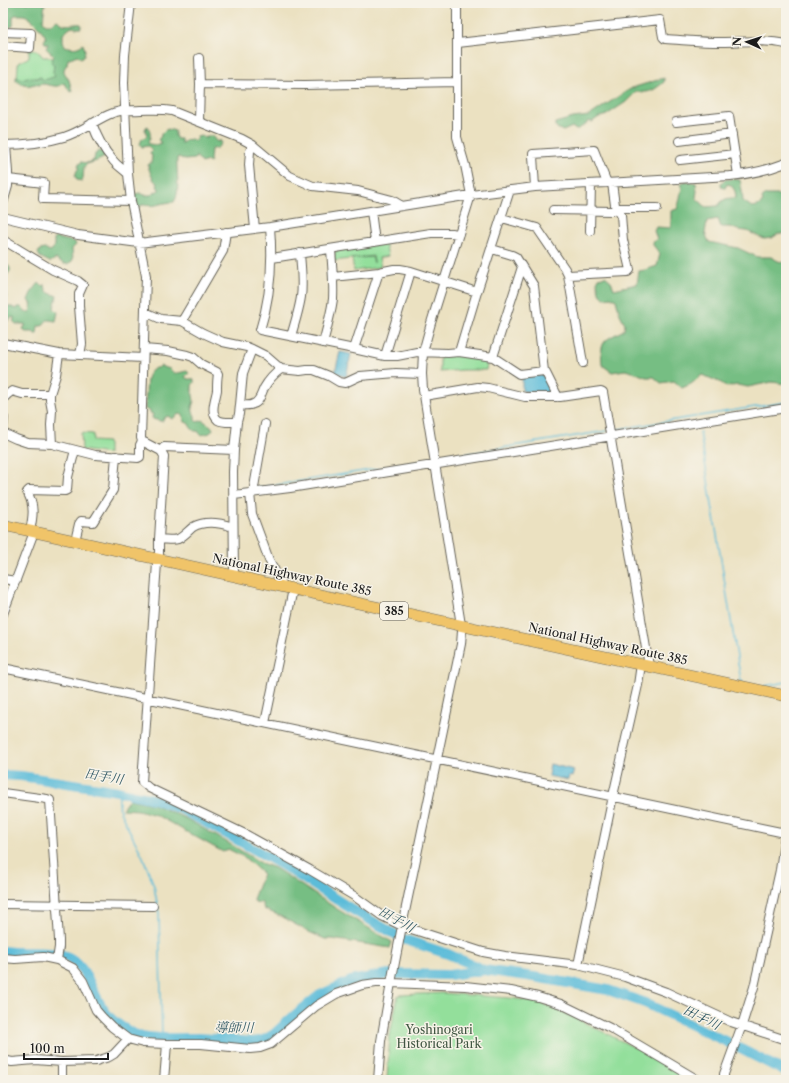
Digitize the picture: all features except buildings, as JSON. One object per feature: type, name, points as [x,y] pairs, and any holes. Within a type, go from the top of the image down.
[{"type":"highway","name":"National Highway Route 385","points":[[3,525],[786,696]]},
{"type":"street","points":[[3,433],[16,440],[28,443],[52,444],[95,455],[140,457],[140,445],[142,441],[146,276],[131,201],[128,174],[124,83],[125,55],[131,3]]},
{"type":"street","points":[[378,1080],[381,1041],[391,983],[461,644],[462,631],[424,396],[422,374],[423,352],[471,195],[458,137],[457,3]]},
{"type":"street","points":[[458,43],[660,20],[663,37],[665,39],[719,42],[748,40],[786,44]]},
{"type":"street","points":[[3,32],[31,33],[30,48],[3,46]]},
{"type":"street","points":[[199,58],[199,122]]},
{"type":"street","points":[[200,84],[305,85],[457,82]]},
{"type":"street","points":[[3,203],[8,186],[8,172],[4,145],[49,141],[65,137],[109,114],[119,111],[162,110],[172,111],[242,139],[290,176],[313,186],[358,192],[392,200],[402,206]]},
{"type":"street","points":[[676,122],[729,116],[738,175]]},
{"type":"street","points":[[92,123],[104,150],[112,160],[128,174]]},
{"type":"street","points":[[678,141],[732,134]]},
{"type":"street","points":[[253,146],[250,151],[249,165],[255,229]]},
{"type":"street","points":[[535,187],[533,154],[594,150],[610,183],[615,210],[621,215],[623,240],[630,270],[628,272],[568,275]]},
{"type":"street","points":[[680,160],[735,154]]},
{"type":"street","points":[[3,217],[78,235],[139,243],[270,227],[510,190],[535,187],[738,175],[769,169],[786,163]]},
{"type":"street","points":[[8,179],[44,183],[43,199],[131,201]]},
{"type":"street","points":[[590,232],[591,184]]},
{"type":"street","points":[[459,352],[510,190]]},
{"type":"street","points":[[554,210],[591,211],[657,208]]},
{"type":"street","points":[[371,211],[375,242]]},
{"type":"street","points":[[502,218],[537,228],[565,269],[568,275],[583,363]]},
{"type":"street","points":[[270,227],[272,258],[270,286],[267,305],[260,330],[385,356],[397,356],[416,352],[459,352],[493,357],[519,374],[544,372]]},
{"type":"street","points":[[182,321],[223,251],[226,232]]},
{"type":"street","points":[[272,258],[431,233],[459,234]]},
{"type":"street","points":[[3,240],[83,285],[79,294],[82,344],[80,355]]},
{"type":"street","points":[[323,343],[333,299],[331,249]]},
{"type":"street","points":[[492,249],[516,257],[534,286],[544,372],[546,373],[558,397]]},
{"type":"street","points":[[291,336],[301,297],[302,281],[300,254]]},
{"type":"street","points":[[493,357],[522,267]]},
{"type":"street","points":[[333,277],[400,269],[411,271],[477,292]]},
{"type":"street","points":[[385,356],[411,271]]},
{"type":"street","points":[[354,349],[379,272]]},
{"type":"street","points":[[145,312],[161,318],[182,321],[223,342],[247,347],[266,356],[281,369],[300,371],[314,370],[339,382],[345,383],[360,376],[396,373],[422,374]]},
{"type":"street","points":[[3,343],[59,354],[143,354],[168,351],[193,357],[201,364],[217,372],[218,374],[217,391],[213,405],[215,416],[218,420],[224,422],[237,422]]},
{"type":"street","points":[[234,576],[234,450],[243,373],[252,350]]},
{"type":"street","points":[[52,444],[52,411],[50,394],[56,375],[59,354]]},
{"type":"street","points":[[240,405],[255,404],[260,398],[263,389],[268,382],[281,369]]},
{"type":"street","points":[[424,396],[478,388],[488,388],[525,396],[558,397],[601,391],[603,392],[611,436],[645,665],[638,685],[613,796],[578,965]]},
{"type":"street","points":[[3,399],[12,391],[22,394],[50,394]]},
{"type":"street","points":[[234,495],[786,408]]},
{"type":"street","points":[[3,416],[3,429]]},
{"type":"street","points":[[266,424],[251,493],[252,514],[269,560],[288,588],[266,723]]},
{"type":"street","points":[[142,441],[161,450],[164,456],[159,559],[157,563],[142,782],[149,788],[243,833],[310,870],[354,896],[382,916],[402,926],[483,952],[578,965],[625,978],[666,992],[731,1022],[786,1040]]},
{"type":"street","points":[[161,450],[164,447],[234,450]]},
{"type":"street","points":[[3,614],[16,581],[32,531],[33,510],[30,497],[27,492],[29,490],[67,490],[68,477],[75,450]]},
{"type":"street","points":[[75,541],[79,524],[81,522],[93,522],[113,490],[116,456]]},
{"type":"street","points":[[159,539],[177,539],[193,527],[204,524],[225,524],[233,527]]},
{"type":"street","points":[[3,579],[16,581]]},
{"type":"street","points":[[3,668],[437,760],[786,831],[783,871],[754,987],[724,1077]]},
{"type":"street","points":[[3,793],[50,800],[59,947],[57,960]]},
{"type":"street","points":[[3,904],[153,906]]},
{"type":"street","points":[[3,958],[15,959],[43,957],[57,960],[73,968],[83,981],[96,1010],[112,1027],[128,1039],[143,1043],[201,1044],[250,1049],[260,1048],[271,1044],[316,1006],[336,994],[362,985],[391,983],[465,986],[511,991],[561,1004],[610,1028],[689,1078],[698,1080]]},
{"type":"street","points":[[3,1060],[12,1062],[35,1060],[62,1062],[102,1060],[114,1054],[128,1039]]},
{"type":"street","points":[[164,1080],[167,1044]]},
{"type":"street","points":[[62,1062],[62,1080]]},
{"type":"green space","points":[[3,3],[45,3],[43,21],[46,24],[52,24],[57,20],[65,25],[81,24],[81,28],[70,28],[63,34],[65,46],[74,48],[83,44],[85,50],[84,56],[81,58],[77,55],[68,59],[64,69],[72,91],[70,92],[64,83],[58,86],[35,84],[27,86],[16,81],[16,77],[21,79],[28,77],[41,77],[44,80],[55,76],[53,72],[54,65],[51,62],[54,56],[46,48],[48,44],[44,41],[46,38],[43,33],[36,24],[26,16],[15,15],[13,17],[13,26],[5,29],[6,16],[4,15],[3,17]]},
{"type":"green space","points":[[29,50],[37,50],[43,57],[51,57],[56,61],[55,81],[20,81],[17,78],[19,62],[29,57]]},
{"type":"green space","points":[[664,78],[664,82],[654,89],[648,92],[636,92],[626,102],[605,116],[599,117],[592,122],[588,121],[576,130],[572,127],[563,131],[555,127],[555,123],[573,118],[589,116],[632,88]]},
{"type":"green space","points":[[148,126],[150,134],[149,144],[156,145],[162,143],[158,140],[161,134],[168,129],[175,131],[175,136],[177,139],[181,139],[181,143],[185,140],[192,139],[194,141],[197,137],[201,136],[206,138],[206,136],[212,136],[216,141],[218,142],[220,140],[221,142],[218,147],[211,149],[211,162],[209,163],[207,161],[202,163],[196,156],[195,159],[185,160],[179,157],[177,158],[178,187],[174,202],[151,206],[149,204],[141,205],[140,207],[137,207],[134,204],[133,195],[141,193],[144,195],[151,195],[159,190],[157,187],[158,184],[150,173],[148,165],[151,163],[152,156],[150,153],[152,150],[148,146],[142,147],[140,144],[142,139],[146,137],[147,134],[145,130]]},
{"type":"green space","points":[[99,151],[103,152],[105,157],[87,164],[84,167],[82,181],[77,180],[75,176],[79,168],[79,164],[81,162],[87,163],[94,160],[95,154]]},
{"type":"green space","points":[[724,180],[740,180],[743,201],[752,207],[758,206],[763,202],[762,199],[765,195],[780,195],[786,199],[786,232],[782,234],[764,239],[747,231],[730,227],[721,227],[718,219],[707,221],[705,233],[709,242],[738,248],[757,257],[771,257],[786,263],[784,296],[786,304],[786,384],[772,382],[748,387],[737,385],[727,387],[720,382],[702,375],[691,384],[682,388],[674,381],[661,383],[654,377],[646,377],[625,370],[612,372],[602,365],[602,351],[604,342],[624,330],[625,324],[616,300],[611,297],[604,298],[599,292],[597,282],[599,278],[605,276],[611,281],[614,289],[637,284],[639,271],[657,266],[660,254],[653,245],[653,242],[657,239],[654,231],[656,227],[671,228],[671,211],[677,209],[678,206],[682,188],[680,184],[686,181],[696,183],[696,198],[705,207],[718,206],[726,199],[736,198],[735,191],[731,185],[727,184],[725,188],[721,186]]},
{"type":"green space","points":[[56,237],[75,242],[76,245],[72,249],[73,260],[69,264],[64,264],[56,259],[50,262],[40,257],[38,253],[40,250],[45,249],[50,251],[54,248],[54,240]]},
{"type":"green space","points":[[385,243],[388,256],[379,258],[381,267],[354,271],[352,259],[372,257],[374,263],[373,256],[334,261],[335,251]]},
{"type":"green space","points":[[3,264],[7,264],[10,268],[10,271],[5,278],[6,305],[17,309],[18,307],[21,307],[26,312],[30,312],[32,303],[28,300],[31,293],[39,283],[42,286],[45,285],[48,292],[57,296],[54,308],[58,312],[56,321],[48,320],[42,326],[38,326],[37,334],[24,331],[23,328],[25,327],[25,324],[16,324],[13,321],[14,317],[10,318],[6,322],[3,315]]},
{"type":"green space","points":[[440,355],[459,355],[488,360],[486,370],[440,372]]},
{"type":"green space","points":[[160,366],[170,369],[174,373],[187,371],[189,373],[185,377],[194,380],[192,385],[194,401],[192,407],[195,420],[197,422],[202,420],[211,426],[213,429],[210,433],[201,435],[198,431],[193,430],[188,423],[185,422],[183,415],[179,414],[172,419],[168,416],[164,418],[163,421],[160,421],[153,419],[153,414],[145,409],[147,377],[152,370]]},
{"type":"green space","points":[[81,433],[93,434],[93,441],[108,442],[108,454],[82,450]]},
{"type":"green space","points":[[129,799],[153,804],[187,819],[261,863],[275,868],[337,909],[392,942],[390,948],[325,939],[264,909],[262,903],[255,902],[253,899],[263,874],[244,857],[228,849],[223,852],[156,815],[138,810],[122,809]]},
{"type":"green space","name":"Yoshinogari Historical Park","points":[[442,993],[510,998],[539,1002],[559,1010],[684,1072],[682,1080],[387,1080],[390,1035],[398,995]]},
{"type":"water","points":[[340,352],[351,354],[346,377],[335,372]]},
{"type":"water","points":[[544,376],[551,393],[522,391],[522,377]]},
{"type":"water","points":[[550,764],[574,770],[572,777],[569,776],[568,780],[548,776]]},
{"type":"waterway","points":[[613,430],[786,402]]},
{"type":"waterway","points":[[437,459],[607,431]]},
{"type":"waterway","points":[[700,432],[741,681],[743,682]]},
{"type":"waterway","points":[[258,488],[432,460]]},
{"type":"waterway","points":[[764,686],[786,682]]},
{"type":"waterway","name":"田手川","points":[[3,775],[21,776],[118,791],[157,800],[183,810],[279,863],[353,910],[403,939],[448,954],[484,970],[608,990],[645,1003],[786,1072]]},
{"type":"waterway","points":[[118,791],[120,812],[143,857],[154,886],[159,914],[162,1037]]},
{"type":"waterway","name":"導師川","points":[[3,951],[48,953],[63,955],[71,959],[78,964],[88,978],[99,1003],[106,1014],[116,1023],[132,1033],[155,1038],[198,1038],[252,1042],[266,1039],[320,995],[351,981],[389,974],[449,975],[484,970]]}]
